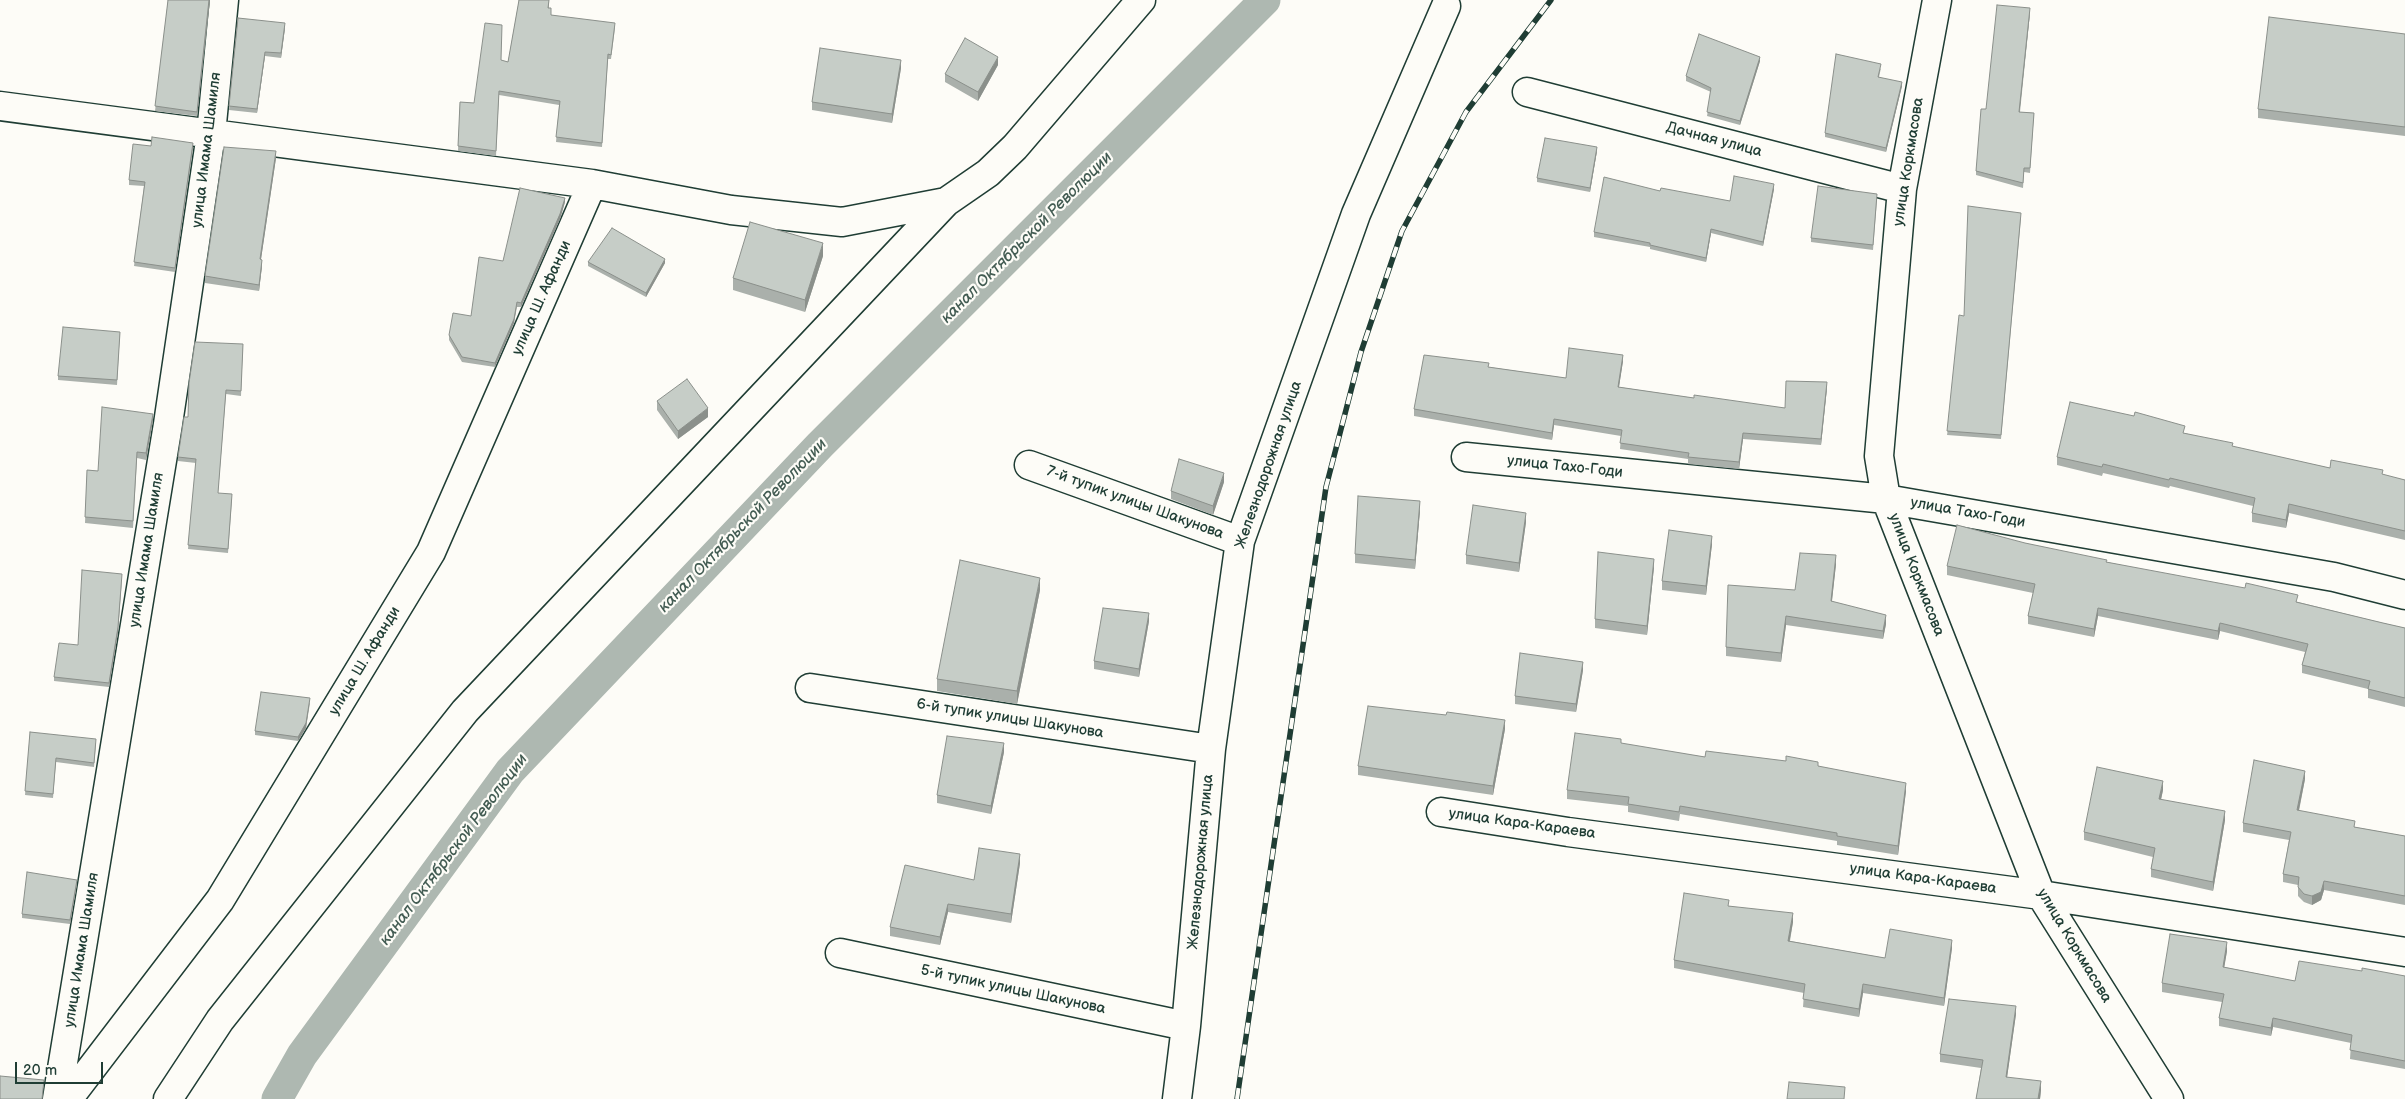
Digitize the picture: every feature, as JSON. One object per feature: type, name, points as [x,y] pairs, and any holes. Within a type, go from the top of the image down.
[{"type":"street","name":"улица Имама Шамиля","points":[[57,1099],[168,424],[211,134],[224,0]]},
{"type":"street","points":[[168,1099],[220,1020],[465,711],[946,202],[988,173],[1015,147],[1141,0]]},
{"type":"street","name":"улица Коркмасова","points":[[1937,0],[1902,189],[1879,456],[1886,499],[2041,895],[2169,1099]]},
{"type":"street","name":"Железнодорожная улица","points":[[1177,1099],[1186,1026],[1211,749],[1240,541],[1356,214],[1447,2]]},
{"type":"street","name":"Дачная улица","points":[[1527,92],[1902,189]]},
{"type":"street","points":[[0,106],[592,184],[731,210],[842,222],[946,202]]},
{"type":"street","name":"улица Ш. Афанди","points":[[68,1099],[220,900],[431,552],[592,184]]},
{"type":"street","name":"улица Тахо-Годи","points":[[1466,457],[1886,499],[2334,577],[2405,595]]},
{"type":"street","name":"7-й тупик улицы Шакунова","points":[[1029,465],[1240,541]]},
{"type":"street","name":"6-й тупик улицы Шакунова","points":[[810,688],[1211,749]]},
{"type":"street","name":"улица Кара-Караева","points":[[1441,812],[1588,834],[2041,895],[2405,952]]},
{"type":"street","name":"5-й тупик улицы Шакунова","points":[[840,953],[1186,1026]]},
{"type":"building","points":[[168,0],[209,0],[197,112],[155,106]]},
{"type":"building","points":[[519,0],[549,0],[548,8],[551,8],[551,15],[615,23],[611,55],[608,54],[602,143],[556,137],[560,101],[499,91],[496,151],[458,146],[460,102],[474,103],[485,23],[502,25],[501,60],[508,62]]},
{"type":"building","points":[[1997,5],[2030,8],[2019,112],[2034,113],[2030,168],[2024,168],[2023,183],[1976,171],[1981,109],[1986,109]]},
{"type":"building","points":[[2269,17],[2405,34],[2405,127],[2258,109]]},
{"type":"building","points":[[238,18],[285,23],[281,53],[265,52],[257,109],[229,106]]},
{"type":"building","points":[[1699,34],[1760,57],[1740,121],[1707,112],[1711,88],[1686,76]]},
{"type":"building","points":[[965,38],[998,57],[978,92],[945,74]]},
{"type":"building","points":[[820,48],[901,60],[892,114],[812,102]]},
{"type":"building","points":[[1836,54],[1881,64],[1878,77],[1902,82],[1886,148],[1825,133]]},
{"type":"building","points":[[152,137],[193,143],[175,268],[134,262],[145,182],[129,180],[133,144],[151,146]]},
{"type":"building","points":[[1545,138],[1597,147],[1590,188],[1537,178]]},
{"type":"building","points":[[224,147],[276,151],[260,259],[262,260],[259,285],[205,276]]},
{"type":"building","points":[[1734,176],[1774,184],[1763,242],[1711,229],[1706,258],[1650,245],[1650,243],[1594,232],[1604,177],[1660,191],[1661,188],[1730,201]]},
{"type":"building","points":[[1818,186],[1877,194],[1873,245],[1811,238]]},
{"type":"building","points":[[520,188],[565,198],[560,214],[521,303],[517,302],[514,319],[495,363],[462,357],[449,335],[453,313],[471,316],[479,257],[503,261]]},
{"type":"building","points":[[1968,206],[2021,213],[2001,435],[1947,431],[1959,315],[1964,316]]},
{"type":"building","points":[[750,222],[823,243],[805,300],[733,278]]},
{"type":"building","points":[[612,228],[665,259],[646,293],[588,262]]},
{"type":"building","points":[[63,327],[120,332],[117,380],[58,376]]},
{"type":"building","points":[[195,342],[243,344],[241,391],[226,390],[218,493],[232,494],[228,549],[188,545],[196,459],[178,457],[184,417],[188,417],[189,383]]},
{"type":"building","points":[[1569,348],[1623,355],[1618,387],[1694,398],[1694,395],[1785,408],[1786,381],[1827,382],[1821,439],[1743,433],[1739,462],[1688,457],[1689,453],[1620,443],[1622,430],[1554,419],[1552,433],[1414,409],[1424,355],[1489,363],[1488,367],[1566,378]]},
{"type":"building","points":[[687,379],[708,408],[678,431],[657,401]]},
{"type":"building","points":[[2070,402],[2134,416],[2135,412],[2185,426],[2183,433],[2233,443],[2232,446],[2330,468],[2331,460],[2383,470],[2382,474],[2405,480],[2405,531],[2289,504],[2286,520],[2252,513],[2255,498],[2103,464],[2102,467],[2057,457]]},
{"type":"building","points":[[102,407],[153,414],[146,453],[137,452],[133,521],[85,517],[87,470],[98,471]]},
{"type":"building","points":[[1179,459],[1224,473],[1213,506],[1171,491]]},
{"type":"building","points":[[1358,496],[1420,501],[1415,560],[1355,554]]},
{"type":"building","points":[[1473,505],[1526,513],[1519,563],[1466,555]]},
{"type":"building","points":[[1957,525],[2025,543],[2107,560],[2106,562],[2245,588],[2246,583],[2298,595],[2296,602],[2405,628],[2405,698],[2368,689],[2370,681],[2302,665],[2308,644],[2220,623],[2218,631],[2098,608],[2094,629],[2028,616],[2035,584],[1947,566]]},
{"type":"building","points":[[1669,530],[1712,536],[1706,586],[1662,581]]},
{"type":"building","points":[[1598,552],[1654,559],[1647,626],[1595,619]]},
{"type":"building","points":[[1800,553],[1836,555],[1831,601],[1886,615],[1883,631],[1786,616],[1781,653],[1726,647],[1728,585],[1795,590]]},
{"type":"building","points":[[960,560],[1040,578],[1017,691],[937,679]]},
{"type":"building","points":[[82,570],[122,574],[118,627],[109,683],[54,677],[59,643],[78,645]]},
{"type":"building","points":[[1103,608],[1149,613],[1139,669],[1094,661]]},
{"type":"building","points":[[1520,653],[1583,662],[1576,704],[1515,696]]},
{"type":"building","points":[[261,692],[310,698],[306,723],[298,737],[255,731]]},
{"type":"building","points":[[1368,706],[1446,715],[1447,712],[1505,720],[1493,786],[1358,766]]},
{"type":"building","points":[[30,732],[96,739],[94,763],[56,758],[53,794],[25,791]]},
{"type":"building","points":[[1575,733],[1621,739],[1621,743],[1705,757],[1706,751],[1786,761],[1786,756],[1818,762],[1818,766],[1906,783],[1898,846],[1837,836],[1837,833],[1680,806],[1679,812],[1628,804],[1629,797],[1567,790]]},
{"type":"building","points":[[947,736],[1004,743],[991,806],[937,795]]},
{"type":"building","points":[[2254,760],[2305,771],[2297,810],[2355,821],[2354,827],[2405,836],[2405,896],[2324,881],[2321,892],[2312,896],[2304,894],[2298,887],[2299,877],[2283,874],[2291,832],[2243,823]]},
{"type":"building","points":[[2097,767],[2163,781],[2159,799],[2225,811],[2213,882],[2151,869],[2155,848],[2084,832]]},
{"type":"building","points":[[979,848],[1020,854],[1011,914],[948,904],[940,937],[890,927],[905,865],[974,880]]},
{"type":"building","points":[[27,872],[77,880],[70,920],[22,914]]},
{"type":"building","points":[[1684,893],[1729,900],[1728,906],[1793,913],[1788,941],[1885,958],[1890,929],[1952,940],[1944,998],[1863,984],[1859,1009],[1803,999],[1805,984],[1674,960]]},
{"type":"building","points":[[2170,934],[2227,942],[2223,967],[2295,981],[2299,961],[2362,971],[2362,968],[2405,976],[2405,1061],[2350,1050],[2352,1035],[2273,1018],[2271,1028],[2219,1018],[2224,994],[2162,983]]},
{"type":"building","points":[[1949,999],[2016,1006],[2006,1077],[2041,1081],[2038,1099],[1976,1099],[1983,1060],[1940,1054]]},
{"type":"building","points":[[0,1076],[44,1080],[42,1099],[0,1099]]},
{"type":"building","points":[[1789,1082],[1845,1087],[1844,1099],[1787,1099]]},
{"type":"waterway","name":"канал Октябрьской Революции","points":[[277,1099],[302,1055],[510,771],[820,445],[1265,0]]},
{"type":"railway","points":[[1237,1099],[1326,487],[1361,352],[1402,231],[1466,112],[1551,0]]}]
